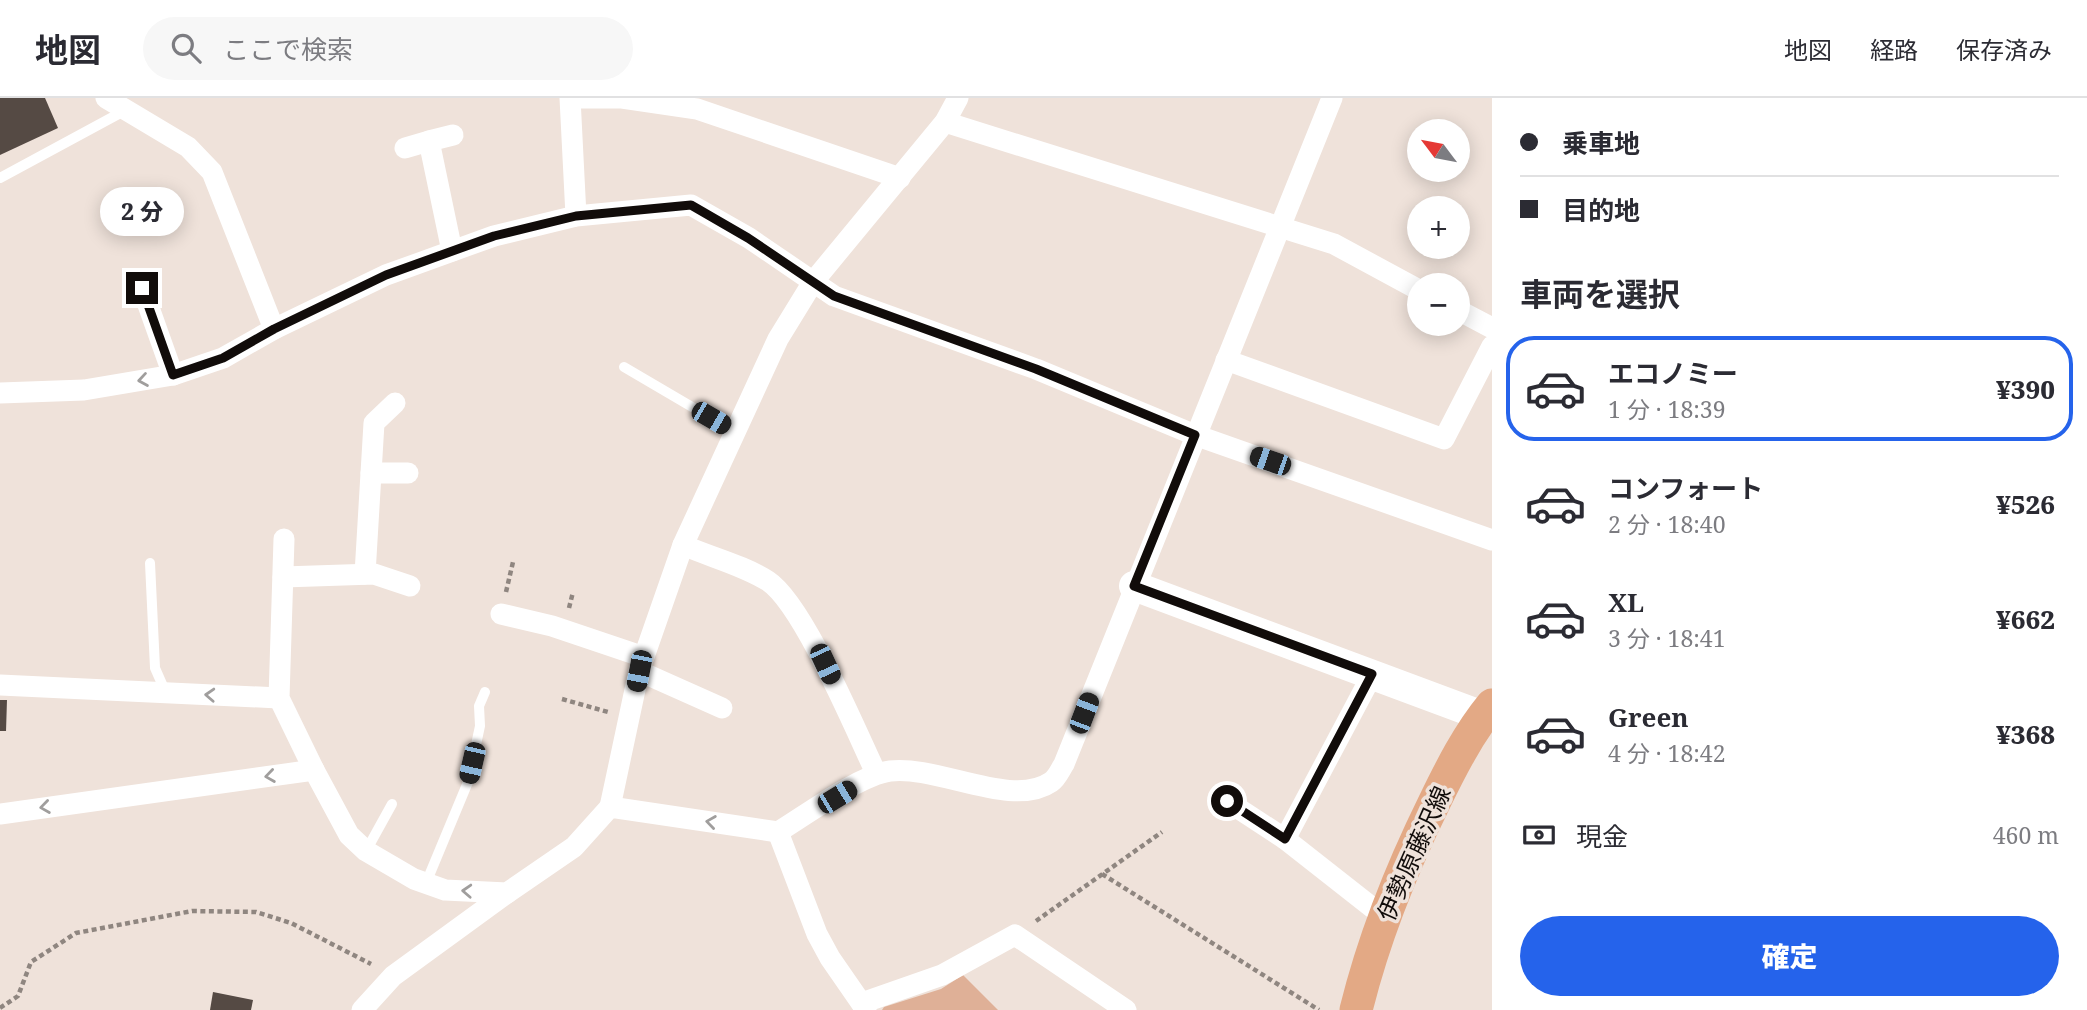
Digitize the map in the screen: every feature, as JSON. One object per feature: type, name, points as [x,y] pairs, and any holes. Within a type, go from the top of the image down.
[{"type":"main road","name":"伊勢原藤沢線","points":[[1356,1010],[1383,916],[1435,801],[1487,711]]},
{"type":"street","points":[[106,98],[188,147],[212,172],[274,329]]},
{"type":"street","points":[[576,216],[570,98],[622,98],[697,109],[900,178]]},
{"type":"street","points":[[362,1010],[393,976],[574,847],[610,807],[641,664],[683,545],[733,431],[778,339],[813,282],[945,122],[958,98]]},
{"type":"street","points":[[610,807],[778,832],[876,773],[922,771],[1016,792],[1034,790],[1054,780],[1063,764],[1332,98]]},
{"type":"street","points":[[945,122],[1334,244],[1407,284]]},
{"type":"street","points":[[405,148],[453,135]]},
{"type":"street","points":[[429,141],[452,251]]},
{"type":"street","points":[[0,393],[83,390],[173,375],[223,358],[274,329],[386,275],[494,236],[576,216],[691,205],[748,238],[834,296],[1036,369],[1195,435],[1492,540]]},
{"type":"street","points":[[142,288],[173,375]]},
{"type":"street","points":[[1470,316],[1492,328]]},
{"type":"street","points":[[1226,360],[1444,439],[1492,346]]},
{"type":"street","points":[[365,574],[374,423],[395,403]]},
{"type":"street","points":[[371,472],[408,473]]},
{"type":"street","points":[[284,539],[279,698],[349,835],[366,851],[426,883],[445,890],[507,893]]},
{"type":"street","points":[[683,545],[769,582],[786,601],[825,664],[876,773]]},
{"type":"street","points":[[283,577],[365,574],[389,577],[410,586]]},
{"type":"street","points":[[1134,586],[1372,674],[1487,711]]},
{"type":"street","points":[[501,614],[552,626],[641,664],[722,708]]},
{"type":"street","points":[[1285,839],[1372,674]]},
{"type":"street","points":[[0,685],[279,698]]},
{"type":"street","points":[[0,814],[314,770]]},
{"type":"street","points":[[1227,801],[1285,839],[1383,916]]},
{"type":"street","points":[[778,832],[817,934],[864,1007],[942,975],[1015,935],[1126,1010]]},
{"type":"lane","points":[[0,178],[124,111]]},
{"type":"lane","points":[[624,367],[733,431]]},
{"type":"lane","points":[[150,564],[156,668],[166,693]]},
{"type":"lane","points":[[426,883],[468,782],[480,726],[479,706],[485,692]]},
{"type":"lane","points":[[366,851],[392,804]]},
{"type":"path","points":[[501,614],[513,562]]},
{"type":"path","points":[[562,699],[629,718]]},
{"type":"path","points":[[1015,935],[1162,832]]},
{"type":"path","points":[[1102,874],[1319,1010]]},
{"type":"path","points":[[0,1008],[18,996],[31,962],[76,933],[192,911],[256,912],[291,923],[393,976]]},
{"type":"shaded area","points":[[963,975],[998,1010],[882,1010],[884,1007],[941,989]]},
{"type":"building","points":[[0,98],[45,98],[58,128],[0,155]]},
{"type":"building","points":[[0,700],[7,700],[6,731],[0,731]]},
{"type":"building","points":[[213,992],[253,1000],[251,1010],[210,1010]]},
{"type":"route","points":[[142,288],[173,375],[223,358],[274,329],[386,275],[494,236],[576,216],[691,205],[748,238],[834,296],[1036,369],[1195,435],[1134,586],[1372,674],[1285,839],[1227,801]]}]
